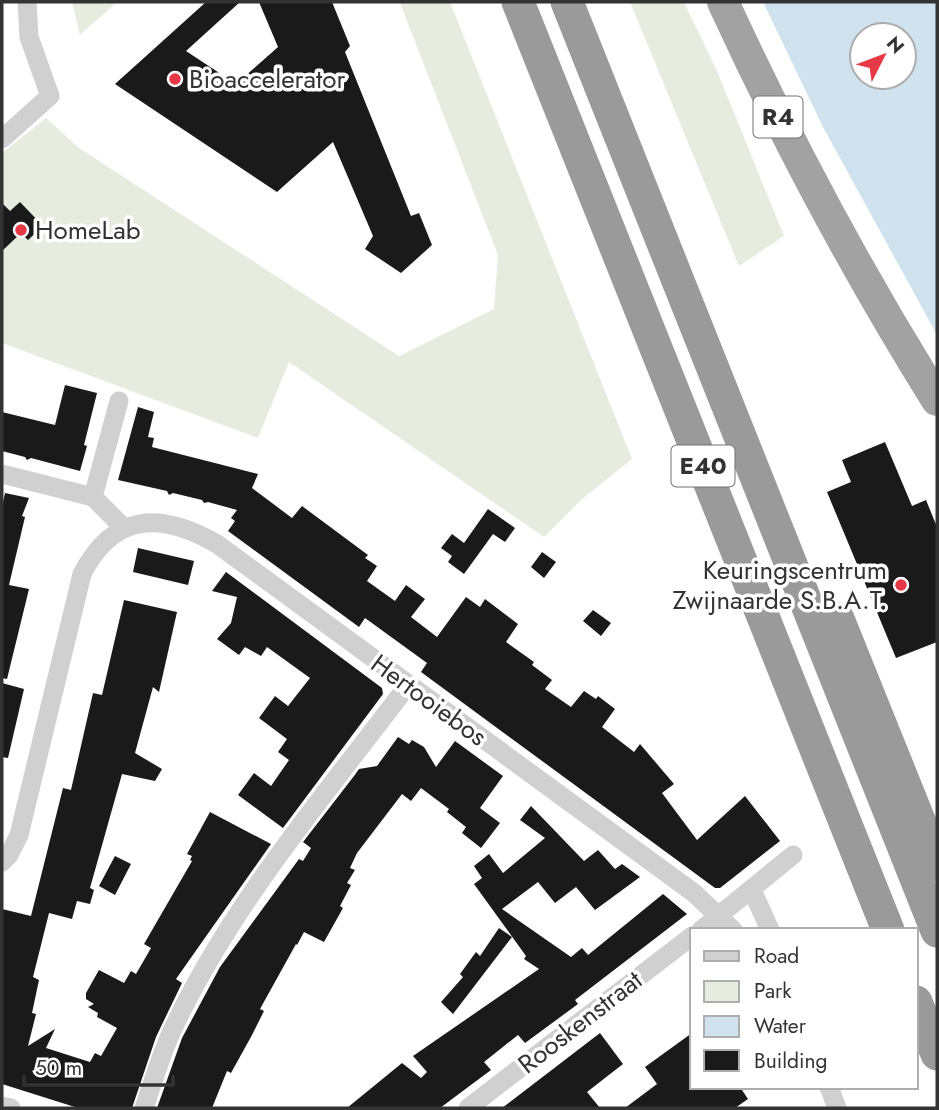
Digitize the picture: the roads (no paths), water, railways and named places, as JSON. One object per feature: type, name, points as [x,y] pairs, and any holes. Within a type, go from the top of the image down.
[{"type":"highway","name":"E40","points":[[519,2],[887,928]]},
{"type":"highway","name":"E40","points":[[567,2],[937,931]]},
{"type":"highway","name":"R4","points":[[723,2],[758,78],[838,230],[903,346],[937,400]]},
{"type":"highway","points":[[656,222],[741,384],[937,865]]},
{"type":"highway","points":[[918,1007],[937,1054]]},
{"type":"street","points":[[2,139],[50,96],[29,37],[27,2]]},
{"type":"street","points":[[93,497],[120,401]]},
{"type":"street","points":[[2,474],[93,497],[124,528]]},
{"type":"street","name":"Hertooiebos","points":[[2,862],[9,855],[19,835],[82,574],[92,554],[107,538],[124,528],[146,522],[170,524],[217,544],[694,893],[718,917]]},
{"type":"street","points":[[144,1108],[170,1035],[217,947],[265,876],[408,685]]},
{"type":"street","points":[[704,928],[793,855]]},
{"type":"street","points":[[752,890],[769,928]]},
{"type":"street","points":[[718,917],[731,928]]},
{"type":"street","name":"Rooskenstraat","points":[[468,1108],[690,938]]},
{"type":"street","points":[[830,1089],[837,1108]]},
{"type":"street","points":[[2,1106],[11,1108]]},
{"type":"water","points":[[763,2],[937,2],[937,335],[823,127]]},
{"type":"place","name":"Bioaccelerator","points":[[175,79]]},
{"type":"place","name":"HomeLab","points":[[21,230]]},
{"type":"place","name":"Keuringscentrum Zwijnaarde S.B.A.T.","points":[[901,585]]}]
